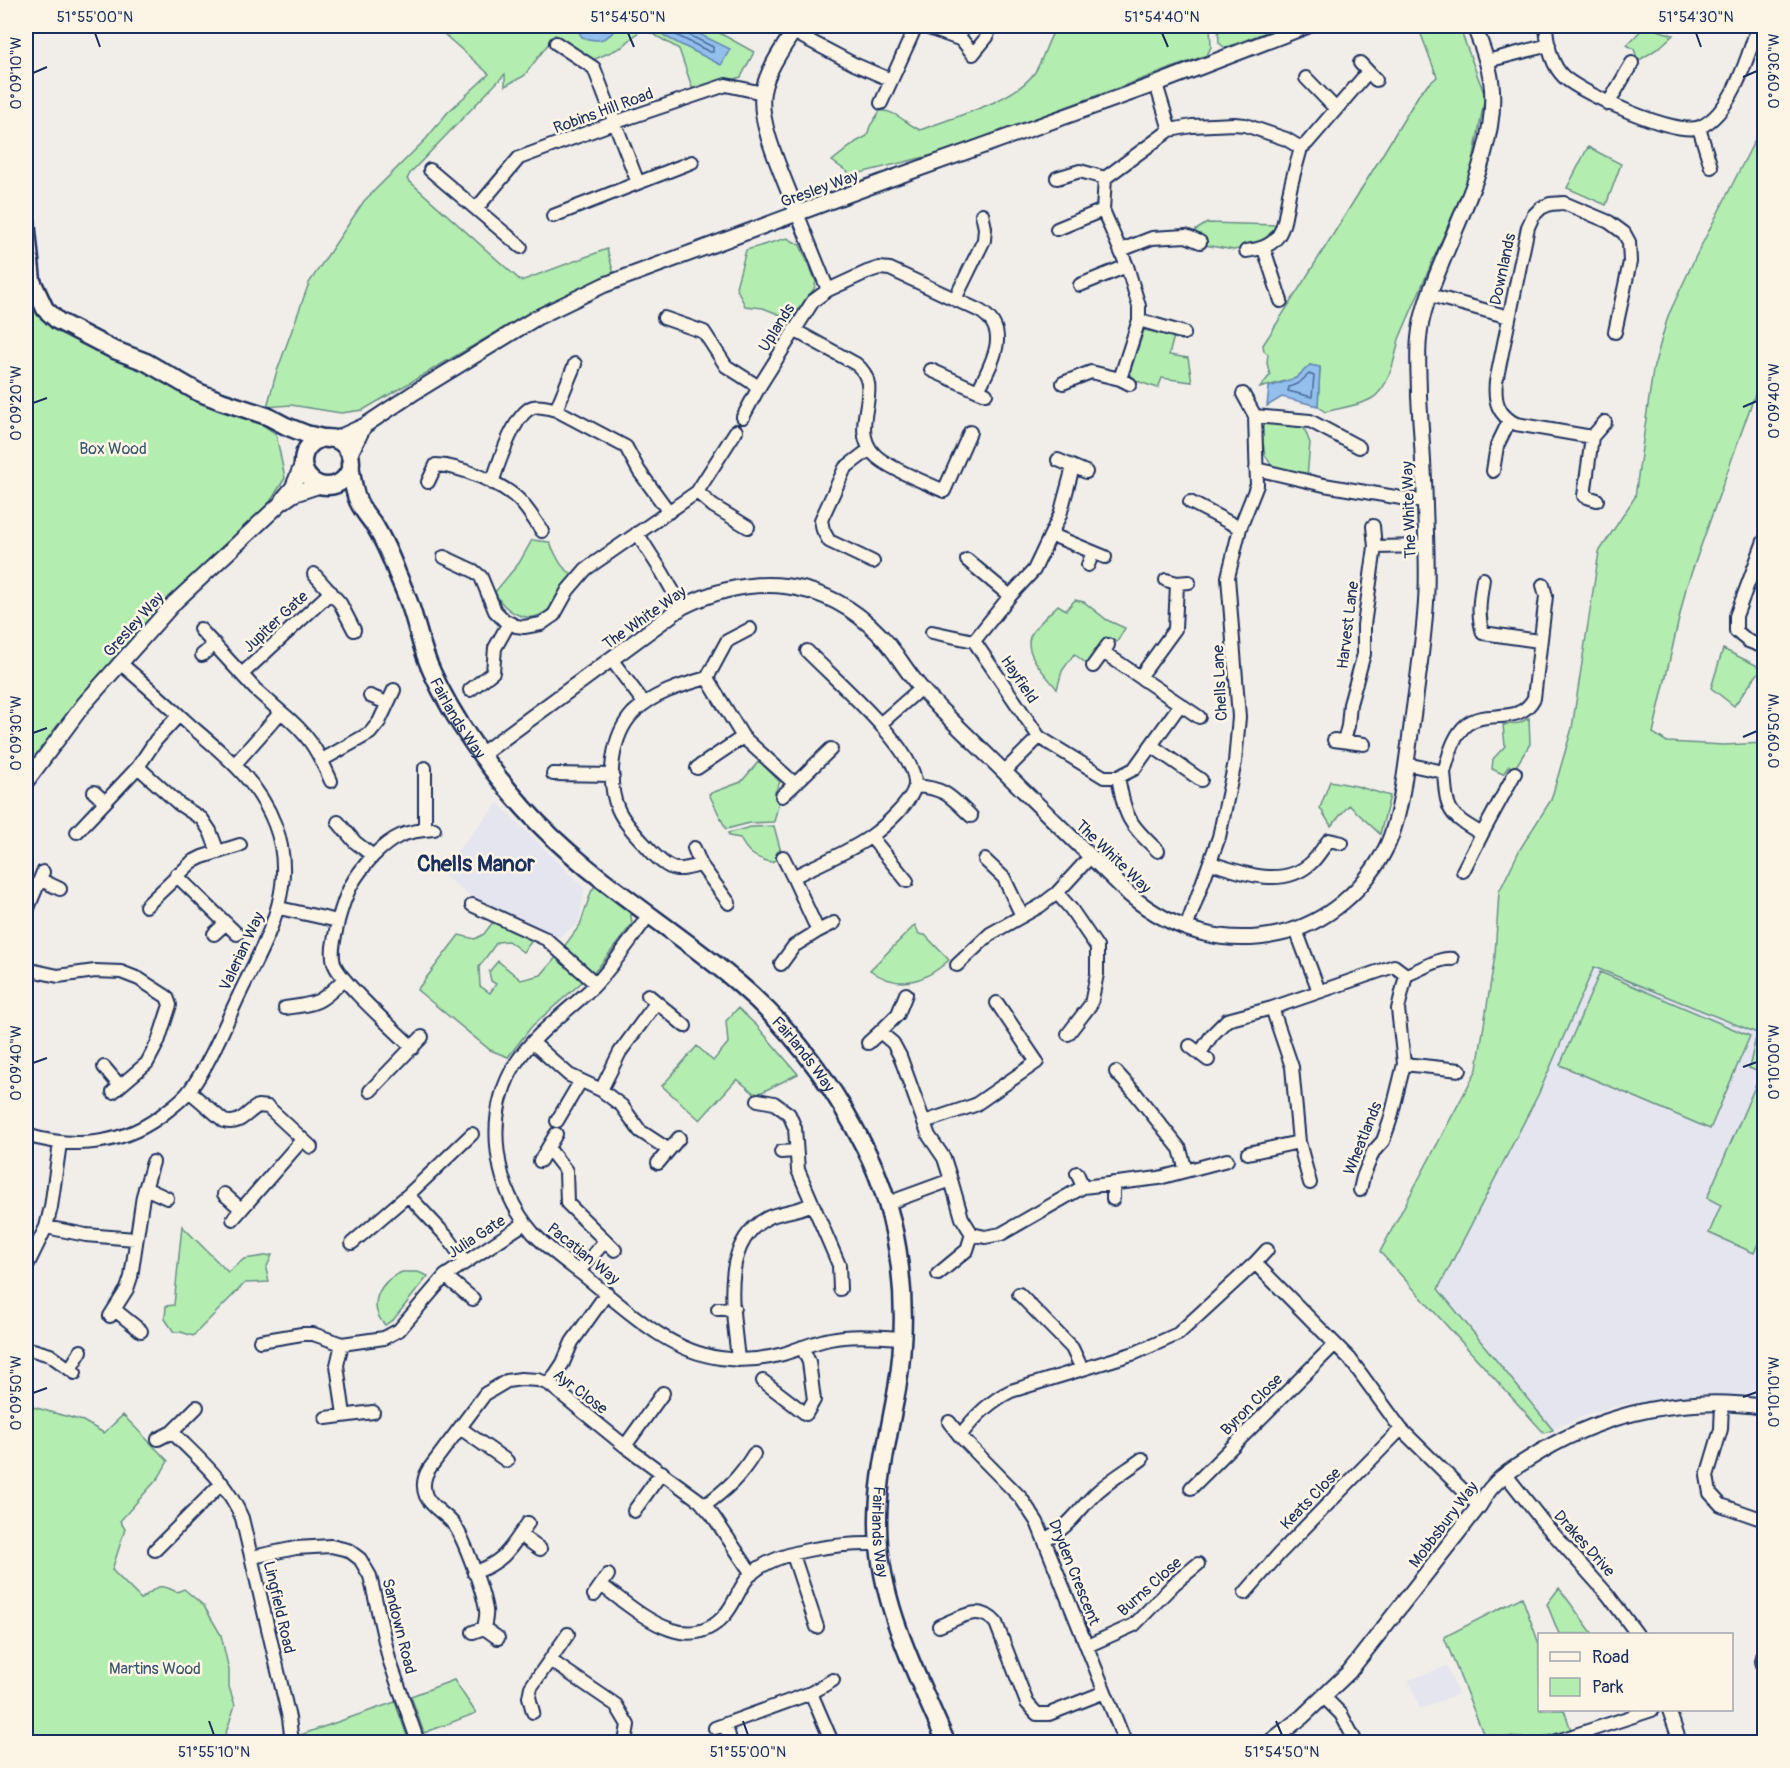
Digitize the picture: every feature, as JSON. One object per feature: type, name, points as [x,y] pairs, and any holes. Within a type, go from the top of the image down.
[{"type":"main road","points":[[26,221],[32,281],[45,309],[58,321],[112,349],[146,362],[198,392],[344,446],[350,460],[345,478],[334,485],[324,486],[310,479],[304,469],[294,436],[286,426]]},
{"type":"main road","points":[[303,460],[309,446],[318,440],[330,439]]},
{"type":"main road","name":"Fairlands Way","points":[[350,460],[358,501],[393,560],[424,653],[438,686],[482,754],[530,814],[583,865],[738,983],[772,1016],[804,1052],[832,1089],[867,1150],[888,1203],[902,1287],[903,1338],[898,1386],[879,1499],[879,1544],[896,1626],[946,1743]]},
{"type":"main road","name":"Fairlands Way","points":[[324,486],[340,490],[358,501]]},
{"type":"street","points":[[881,103],[916,26]]},
{"type":"street","points":[[923,26],[962,40],[973,54],[987,37],[989,26]]},
{"type":"street","name":"Gresley Way","points":[[330,439],[364,426],[414,392],[536,318],[604,285],[1156,84],[1307,26]]},
{"type":"street","name":"The White Way","points":[[482,754],[682,607],[704,597],[740,586],[775,584],[823,596],[851,610],[873,627],[893,649],[921,688],[1142,906],[1168,922],[1210,936],[1259,938],[1296,930],[1340,905],[1377,865],[1387,845],[1397,816],[1406,764],[1426,602],[1425,502],[1418,350],[1422,320],[1430,295],[1488,142],[1492,106],[1491,80],[1487,61],[1474,26]]},
{"type":"street","points":[[1546,26],[1554,62],[1563,76],[1608,104],[1687,129],[1699,128],[1712,120],[1729,100],[1758,26]]},
{"type":"street","points":[[828,290],[766,132],[763,93],[768,76],[795,29],[854,64],[891,80]]},
{"type":"street","points":[[556,43],[594,68],[638,183]]},
{"type":"street","points":[[1487,61],[1549,45]]},
{"type":"street","points":[[1608,104],[1632,63]]},
{"type":"street","points":[[1246,251],[1264,249],[1279,237],[1301,148],[1307,144],[1335,108],[1368,72]]},
{"type":"street","points":[[1306,82],[1335,108]]},
{"type":"street","points":[[1156,84],[1170,130]]},
{"type":"street","name":"Robins Hill Road","points":[[476,209],[519,158],[726,85],[763,93]]},
{"type":"street","points":[[1063,383],[1091,372],[1125,381],[1139,320],[1139,306],[1127,266],[1103,210],[1105,178],[1170,130],[1192,126],[1234,124],[1286,139],[1301,148]]},
{"type":"street","points":[[1699,128],[1711,167]]},
{"type":"street","points":[[553,216],[692,162]]},
{"type":"street","points":[[430,170],[521,247]]},
{"type":"street","points":[[1057,178],[1080,171],[1105,178]]},
{"type":"street","name":"Downlands","points":[[1509,421],[1501,412],[1495,397],[1528,227],[1533,216],[1541,208],[1550,204],[1564,203],[1616,226],[1624,233],[1629,242],[1630,262],[1615,332]]},
{"type":"street","points":[[1057,229],[1103,210]]},
{"type":"street","points":[[955,299],[984,240],[985,228],[982,214]]},
{"type":"street","points":[[1121,250],[1152,238],[1186,230],[1200,242]]},
{"type":"street","points":[[1264,249],[1270,285],[1281,301]]},
{"type":"street","points":[[1080,285],[1127,266]]},
{"type":"street","name":"Uplands","points":[[743,417],[759,387],[813,301],[828,290],[867,272],[884,268],[895,271],[986,315],[996,329],[997,348],[982,392],[931,369]]},
{"type":"street","name":"Downlands","points":[[1430,295],[1509,317]]},
{"type":"street","points":[[664,318],[682,317],[704,332],[726,366],[759,387]]},
{"type":"street","points":[[1139,320],[1184,333]]},
{"type":"street","points":[[794,330],[856,364],[864,372],[869,390],[862,430],[866,444],[878,459],[944,491],[970,432]]},
{"type":"street","points":[[556,410],[575,364]]},
{"type":"street","name":"Chells Lane","points":[[1186,928],[1219,837],[1235,762],[1239,717],[1228,577],[1240,528],[1257,485],[1255,416],[1243,394]]},
{"type":"street","points":[[492,483],[502,453],[521,415],[532,407],[545,406],[626,447],[639,471],[669,512]]},
{"type":"street","points":[[1255,416],[1310,421],[1359,447]]},
{"type":"street","points":[[1493,471],[1497,446],[1509,421],[1592,436]]},
{"type":"street","points":[[1597,500],[1584,496],[1592,436],[1605,422]]},
{"type":"street","points":[[350,460],[364,426]]},
{"type":"street","points":[[444,557],[474,571],[481,577],[495,611],[509,623],[530,627],[546,621],[554,615],[568,590],[586,569],[697,492],[736,431]]},
{"type":"street","points":[[870,449],[845,468],[821,520],[822,530],[829,541],[873,562]]},
{"type":"street","name":"Gresley Way","points":[[26,782],[77,713],[120,663],[205,572],[281,502],[293,487],[303,460]]},
{"type":"street","points":[[1059,460],[1086,472]]},
{"type":"street","points":[[428,482],[436,465],[466,472],[492,483],[517,498],[542,531]]},
{"type":"street","points":[[932,632],[948,630],[974,641],[1034,570],[1060,515],[1073,467]]},
{"type":"street","points":[[1256,469],[1324,485],[1425,502]]},
{"type":"street","name":"Gresley Way","points":[[281,502],[294,494],[324,486]]},
{"type":"street","points":[[697,492],[713,506],[748,527]]},
{"type":"street","points":[[1190,502],[1240,528]]},
{"type":"street","name":"Harvest Lane","points":[[1364,744],[1339,741],[1348,726],[1350,704],[1364,654],[1364,625],[1375,547],[1373,526]]},
{"type":"street","points":[[637,533],[682,607]]},
{"type":"street","points":[[1052,535],[1105,557]]},
{"type":"street","points":[[1764,541],[1736,616],[1736,631],[1748,641],[1764,647]]},
{"type":"street","points":[[1375,547],[1426,546]]},
{"type":"street","points":[[1088,565],[1093,552]]},
{"type":"street","points":[[971,569],[1010,596]]},
{"type":"street","name":"Jupiter Gate","points":[[314,574],[340,603],[354,630]]},
{"type":"street","points":[[1483,579],[1479,604],[1482,633],[1539,641]]},
{"type":"street","points":[[1140,677],[1175,629],[1177,581]]},
{"type":"street","points":[[1482,834],[1457,819],[1446,804],[1444,772],[1450,750],[1460,730],[1469,722],[1480,718],[1496,718],[1518,713],[1530,706],[1534,698],[1546,596],[1543,585]]},
{"type":"street","name":"Jupiter Gate","points":[[242,674],[331,592]]},
{"type":"street","points":[[470,690],[493,672],[495,648],[509,623]]},
{"type":"street","name":"Jupiter Gate","points":[[200,629],[255,689],[300,727],[322,760],[331,781]]},
{"type":"street","points":[[701,865],[677,870],[657,858],[619,810],[615,798],[613,774],[615,749],[621,730],[644,703],[674,689],[707,678],[727,641],[750,630]]},
{"type":"street","name":"Hayfield","points":[[974,641],[1039,737],[1097,774],[1104,777],[1118,777]]},
{"type":"street","name":"Jupiter Gate","points":[[202,655],[215,644]]},
{"type":"street","points":[[1093,666],[1105,648],[1140,677],[1199,717]]},
{"type":"street","points":[[793,878],[871,837],[907,802],[915,786],[907,760],[880,724],[807,651]]},
{"type":"street","points":[[611,660],[644,703]]},
{"type":"street","name":"Valerian Way","points":[[26,1135],[60,1143],[76,1144],[107,1140],[137,1130],[159,1117],[189,1091],[208,1059],[272,928],[279,908],[283,867],[276,827],[260,794],[235,764],[120,663]]},
{"type":"street","points":[[707,678],[743,737],[795,784]]},
{"type":"street","points":[[880,724],[921,688]]},
{"type":"street","points":[[322,760],[370,733],[379,722],[394,690]]},
{"type":"street","points":[[370,696],[387,703]]},
{"type":"street","points":[[1158,851],[1136,831],[1128,819],[1118,777],[1134,769],[1180,705]]},
{"type":"street","points":[[235,764],[280,712]]},
{"type":"street","points":[[77,832],[138,767],[156,740],[179,715]]},
{"type":"street","points":[[697,768],[743,737]]},
{"type":"street","points":[[1005,771],[1039,737]]},
{"type":"street","points":[[1152,746],[1201,780]]},
{"type":"street","points":[[782,796],[831,749]]},
{"type":"street","points":[[1406,764],[1444,772]]},
{"type":"street","points":[[138,767],[179,804],[201,819],[210,831],[218,852]]},
{"type":"street","points":[[413,1048],[344,979],[334,966],[333,958],[338,921],[346,892],[359,871],[388,841],[408,831],[430,830],[425,768]]},
{"type":"street","points":[[1463,871],[1515,773]]},
{"type":"street","points":[[554,774],[613,774]]},
{"type":"street","points":[[915,786],[945,792],[971,816]]},
{"type":"street","points":[[94,792],[105,802]]},
{"type":"street","points":[[338,822],[355,842],[373,856]]},
{"type":"street","points":[[871,837],[907,881]]},
{"type":"street","points":[[1210,863],[1255,877],[1292,874],[1311,863],[1329,840],[1342,843]]},
{"type":"street","points":[[146,906],[176,875],[201,857],[240,845]]},
{"type":"street","points":[[694,849],[701,865],[729,903]]},
{"type":"street","points":[[957,965],[990,934],[1040,906],[1057,893],[1090,856]]},
{"type":"street","points":[[783,857],[818,931]]},
{"type":"street","points":[[984,860],[1007,874],[1022,916]]},
{"type":"street","points":[[176,875],[237,934]]},
{"type":"street","points":[[26,913],[42,876],[60,889]]},
{"type":"street","points":[[1057,893],[1097,946],[1097,974],[1091,1004],[1068,1034]]},
{"type":"street","points":[[472,905],[546,939],[596,984]]},
{"type":"street","points":[[279,908],[338,921]]},
{"type":"street","name":"Pacatian Way","points":[[649,915],[596,984],[544,1029],[517,1063],[509,1078],[503,1093],[496,1140],[501,1171],[509,1196],[525,1223],[543,1242],[649,1327],[680,1346],[716,1358],[738,1360],[770,1357],[842,1337],[903,1338]]},
{"type":"street","points":[[214,934],[226,923]]},
{"type":"street","points":[[781,964],[787,953],[801,940],[834,923]]},
{"type":"street","points":[[1296,930],[1319,991]]},
{"type":"street","points":[[1199,1053],[1227,1020],[1272,1008],[1394,966],[1407,975],[1443,958],[1452,959]]},
{"type":"street","points":[[26,969],[58,976],[95,971],[122,972],[139,979],[167,998],[170,1005],[153,1053],[142,1067],[116,1089],[104,1067]]},
{"type":"street","name":"Wheatlands","points":[[1360,1190],[1373,1152],[1383,1141],[1390,1121],[1404,1064],[1398,1009],[1407,975]]},
{"type":"street","points":[[285,1008],[317,1003],[327,998],[344,979]]},
{"type":"street","points":[[868,1043],[898,1014],[906,994]]},
{"type":"street","points":[[601,1090],[620,1052],[652,999],[685,1026]]},
{"type":"street","points":[[924,1122],[975,1105],[1037,1062],[997,1003]]},
{"type":"street","points":[[1272,1008],[1292,1067],[1299,1142],[1310,1183]]},
{"type":"street","points":[[880,1032],[893,1043],[900,1056],[929,1136],[946,1164],[962,1218],[972,1234],[985,1237],[1001,1234],[1083,1187],[1160,1178],[1227,1160]]},
{"type":"street","points":[[370,1091],[422,1037]]},
{"type":"street","points":[[532,1043],[569,1075],[601,1090],[622,1106],[640,1131],[669,1150]]},
{"type":"street","points":[[1404,1064],[1460,1070]]},
{"type":"street","points":[[1116,1072],[1180,1149],[1186,1171]]},
{"type":"street","points":[[558,1121],[580,1082]]},
{"type":"street","points":[[189,1091],[224,1121],[230,1123],[237,1122],[258,1106],[268,1107],[307,1144],[233,1219]]},
{"type":"street","points":[[758,1100],[774,1103],[789,1114],[795,1128],[798,1170],[811,1204],[828,1236],[843,1281]]},
{"type":"street","points":[[352,1243],[408,1195],[472,1134]]},
{"type":"street","points":[[540,1161],[556,1134]]},
{"type":"street","points":[[658,1163],[679,1138]]},
{"type":"street","points":[[1248,1153],[1299,1142]]},
{"type":"street","points":[[26,1266],[46,1227],[60,1143]]},
{"type":"street","points":[[549,1149],[566,1171],[567,1203],[615,1250]]},
{"type":"street","points":[[781,1152],[795,1151]]},
{"type":"street","points":[[141,1331],[113,1313],[131,1277],[135,1239],[145,1188],[153,1162]]},
{"type":"street","points":[[1077,1173],[1083,1187]]},
{"type":"street","points":[[888,1203],[951,1180]]},
{"type":"street","points":[[1113,1183],[1113,1199]]},
{"type":"street","points":[[145,1188],[167,1198]]},
{"type":"street","points":[[224,1194],[241,1209]]},
{"type":"street","points":[[408,1195],[448,1239],[465,1262]]},
{"type":"street","points":[[738,1360],[734,1308],[734,1261],[748,1235],[768,1218],[803,1209],[811,1204]]},
{"type":"street","name":"Julia Gate","points":[[269,1344],[313,1334],[342,1344],[384,1338],[399,1330],[445,1276],[525,1223]]},
{"type":"street","points":[[46,1227],[86,1235],[135,1239]]},
{"type":"street","points":[[938,1274],[967,1250],[972,1234]]},
{"type":"street","points":[[579,1271],[605,1241]]},
{"type":"street","points":[[960,1436],[969,1424],[998,1397],[1135,1353],[1178,1334],[1267,1250]]},
{"type":"street","points":[[1254,1263],[1350,1359],[1401,1429],[1479,1506]]},
{"type":"street","name":"Julia Gate","points":[[445,1276],[473,1299]]},
{"type":"street","points":[[549,1384],[572,1342],[607,1293]]},
{"type":"street","points":[[1019,1294],[1072,1348],[1082,1369]]},
{"type":"street","points":[[718,1309],[734,1308]]},
{"type":"street","points":[[342,1344],[338,1365],[344,1415]]},
{"type":"street","name":"Byron Close","points":[[1191,1488],[1335,1344]]},
{"type":"street","points":[[763,1381],[806,1414],[814,1400],[809,1362],[802,1347]]},
{"type":"street","points":[[26,1348],[50,1355],[72,1371],[81,1351]]},
{"type":"street","name":"Ayr Close","points":[[498,1638],[478,1630],[487,1612],[474,1573],[455,1527],[450,1519],[430,1503],[424,1490],[426,1474],[485,1394],[500,1384],[514,1380],[529,1378],[549,1384],[704,1506],[752,1574]]},
{"type":"street","points":[[625,1446],[663,1393]]},
{"type":"street","points":[[1722,1403],[1719,1437],[1707,1476],[1710,1493],[1721,1505],[1764,1520]]},
{"type":"street","name":"Mobbsbury Way","points":[[1270,1743],[1302,1718],[1349,1671],[1479,1506],[1491,1487],[1506,1475],[1557,1442],[1589,1427],[1650,1409],[1722,1403],[1764,1407]]},
{"type":"street","points":[[158,1439],[172,1432],[197,1407]]},
{"type":"street","points":[[651,1408],[663,1416]]},
{"type":"street","points":[[326,1418],[372,1412]]},
{"type":"street","name":"Dryden Crescent","points":[[949,1422],[1021,1498],[1045,1539],[1125,1743]]},
{"type":"street","points":[[460,1428],[507,1461]]},
{"type":"street","name":"Keats Close","points":[[1245,1593],[1279,1554],[1401,1429]]},
{"type":"street","name":"Lingfield Road","points":[[172,1432],[222,1483],[239,1511],[252,1557],[289,1718],[292,1743]]},
{"type":"street","points":[[487,1463],[494,1452]]},
{"type":"street","points":[[704,1506],[727,1490],[740,1476],[754,1454]]},
{"type":"street","points":[[1045,1539],[1056,1534],[1068,1524],[1097,1492],[1142,1459]]},
{"type":"street","points":[[634,1511],[662,1472]]},
{"type":"street","name":"Drakes Drive","points":[[1506,1475],[1543,1522],[1608,1595],[1636,1633]]},
{"type":"street","points":[[155,1550],[222,1483]]},
{"type":"street","points":[[474,1573],[503,1558],[528,1523]]},
{"type":"street","points":[[520,1535],[540,1549]]},
{"type":"street","points":[[601,1585],[665,1629],[687,1633],[702,1630],[721,1619],[732,1605],[743,1583],[764,1565],[829,1546],[879,1544]]},
{"type":"street","name":"Sandown Road","points":[[252,1557],[296,1548],[331,1546],[348,1550],[360,1559],[370,1576],[389,1659],[418,1743]]},
{"type":"street","points":[[793,1555],[808,1614],[817,1627]]},
{"type":"street","name":"Burns Close","points":[[1087,1646],[1134,1625],[1175,1583],[1198,1564]]},
{"type":"street","points":[[939,1626],[975,1612],[986,1614],[991,1618],[996,1623],[1027,1703],[1037,1714],[1048,1714],[1105,1692]]},
{"type":"street","points":[[533,1712],[529,1697],[531,1687],[568,1634]]},
{"type":"street","points":[[1764,1653],[1762,1661],[1764,1668]]},
{"type":"street","points":[[550,1660],[616,1705],[628,1725],[625,1743]]},
{"type":"street","points":[[723,1729],[811,1693],[833,1680]]},
{"type":"street","points":[[811,1693],[832,1743]]},
{"type":"street","points":[[1324,1697],[1341,1714],[1356,1743]]},
{"type":"street","points":[[1554,1743],[1649,1711]]},
{"type":"street","points":[[1670,1711],[1680,1743]]},
{"type":"shaded area","points":[[498,803],[585,889],[578,924],[558,937],[482,905],[439,872]]},
{"type":"shaded area","points":[[1764,831],[1764,1400],[1707,1394],[1627,1404],[1590,1413],[1553,1430],[1438,1290],[1538,1095],[1594,966]]},
{"type":"shaded area","points":[[1447,1666],[1458,1694],[1420,1709],[1409,1680]]},
{"type":"green space","points":[[435,26],[707,26],[754,52],[741,77],[693,90],[679,49],[643,28],[622,47],[593,60],[555,35],[524,76],[505,86],[505,74],[411,172],[407,179],[521,281],[607,249],[614,274],[538,308],[363,410],[341,413],[291,405],[267,407],[276,374],[309,283],[364,201],[426,139],[448,112],[489,74]]},
{"type":"green space","points":[[1057,26],[1210,26],[1211,47],[1207,55],[941,153],[852,175],[832,161],[867,136],[870,126],[880,111],[890,112],[920,130],[983,107],[1014,91],[1035,72]]},
{"type":"green space","points":[[1218,26],[1282,26],[1225,48],[1219,43]]},
{"type":"green space","points":[[1418,26],[1459,26],[1485,96],[1471,172],[1399,339],[1387,381],[1371,399],[1325,412],[1318,406],[1320,367],[1310,365],[1296,378],[1260,388],[1270,375],[1267,363],[1268,354],[1264,351],[1263,345],[1421,91],[1437,77]]},
{"type":"green space","points":[[1645,26],[1673,35],[1660,47],[1638,61],[1634,49],[1627,45]]},
{"type":"green space","points":[[1764,122],[1764,382],[1760,380],[1686,588],[1653,733],[1667,742],[1724,745],[1764,743],[1764,1074],[1749,1068],[1757,1033],[1594,967],[1538,1095],[1438,1289],[1553,1430],[1544,1433],[1380,1252],[1477,1069],[1495,955],[1499,892],[1520,849],[1551,800],[1572,728],[1599,552],[1635,497],[1653,370],[1668,316]]},
{"type":"green space","points":[[1588,147],[1621,164],[1606,205],[1567,188]]},
{"type":"green space","points":[[1207,223],[1277,225],[1260,245],[1234,250],[1204,245],[1193,232]]},
{"type":"green space","points":[[787,238],[800,245],[816,282],[814,289],[791,319],[763,308],[745,306],[736,287],[746,250]]},
{"type":"green space","name":"Box Wood","points":[[26,282],[34,301],[144,364],[254,419],[276,434],[285,478],[270,502],[80,701],[26,771]]},
{"type":"green space","points":[[1144,330],[1174,336],[1169,355],[1188,358],[1192,382],[1162,378],[1158,388],[1133,380],[1130,372]]},
{"type":"green space","points":[[1261,421],[1303,425],[1310,443],[1307,477],[1274,469],[1265,455]]},
{"type":"green space","points":[[532,540],[549,542],[561,565],[573,574],[549,609],[533,617],[525,617],[504,606],[495,592],[519,563]]},
{"type":"green space","points":[[1075,600],[1084,602],[1107,620],[1125,628],[1117,642],[1106,637],[1087,664],[1074,654],[1062,671],[1057,689],[1033,658],[1029,644],[1030,637],[1038,625],[1058,605],[1066,610]]},
{"type":"green space","points":[[1723,649],[1762,668],[1734,706],[1711,688]]},
{"type":"green space","points":[[1529,718],[1530,744],[1515,768],[1509,766],[1503,774],[1492,769],[1493,759],[1505,746],[1503,725],[1519,723]]},
{"type":"green space","points":[[759,761],[780,782],[775,792],[780,797],[774,822],[750,823],[726,829],[709,794],[741,782]]},
{"type":"green space","points":[[1330,781],[1390,796],[1380,834],[1349,805],[1331,826],[1320,808]]},
{"type":"green space","points":[[774,826],[782,856],[772,862],[753,854],[740,838],[729,836],[728,833],[751,827]]},
{"type":"green space","points":[[596,884],[630,909],[632,924],[598,968],[532,1026],[508,1057],[490,1050],[417,990],[459,935],[475,939],[484,934],[493,922],[535,937],[523,952],[508,941],[497,942],[479,967],[480,986],[490,993],[496,984],[491,981],[489,972],[498,961],[521,980],[541,975],[580,925]]},
{"type":"green space","points":[[915,925],[919,934],[925,935],[949,960],[930,974],[911,981],[891,980],[880,977],[870,970]]},
{"type":"green space","points":[[1600,972],[1750,1036],[1710,1129],[1560,1065]]},
{"type":"green space","points":[[738,1008],[757,1026],[798,1074],[756,1095],[737,1079],[700,1120],[662,1086],[697,1046],[713,1061],[728,1043],[726,1021]]},
{"type":"green space","points":[[1757,1082],[1764,1085],[1764,1229],[1754,1253],[1709,1233],[1721,1205],[1707,1198]]},
{"type":"green space","points":[[182,1226],[228,1272],[244,1259],[272,1255],[266,1269],[269,1282],[245,1283],[193,1336],[174,1332],[165,1319],[166,1306],[174,1305]]},
{"type":"green space","points":[[402,1272],[418,1272],[428,1276],[394,1319],[385,1325],[377,1310],[378,1294],[387,1281]]},
{"type":"green space","name":"Martins Wood","points":[[26,1405],[83,1421],[104,1433],[123,1415],[168,1461],[159,1477],[120,1521],[125,1529],[112,1570],[141,1599],[158,1587],[177,1592],[184,1589],[204,1606],[221,1635],[229,1670],[229,1687],[235,1705],[225,1742],[26,1742]]},
{"type":"green space","points":[[1559,1588],[1592,1633],[1559,1633],[1547,1604]]},
{"type":"green space","points":[[1522,1597],[1538,1641],[1538,1711],[1564,1711],[1571,1730],[1549,1736],[1527,1738],[1483,1733],[1444,1637]]},
{"type":"green space","points":[[454,1680],[476,1713],[424,1733],[411,1696]]},
{"type":"green space","points":[[395,1702],[408,1739],[398,1742],[301,1742],[300,1735]]},
{"type":"water","points":[[575,26],[618,26],[607,37],[593,40],[582,37]]},
{"type":"water","points":[[651,26],[683,26],[730,49],[721,65],[666,37]]},
{"type":"water","points":[[1310,365],[1320,367],[1318,406],[1282,397],[1267,406],[1269,387],[1296,378]]},
{"type":"district","name":"Chells Manor","points":[[476,863]]}]
